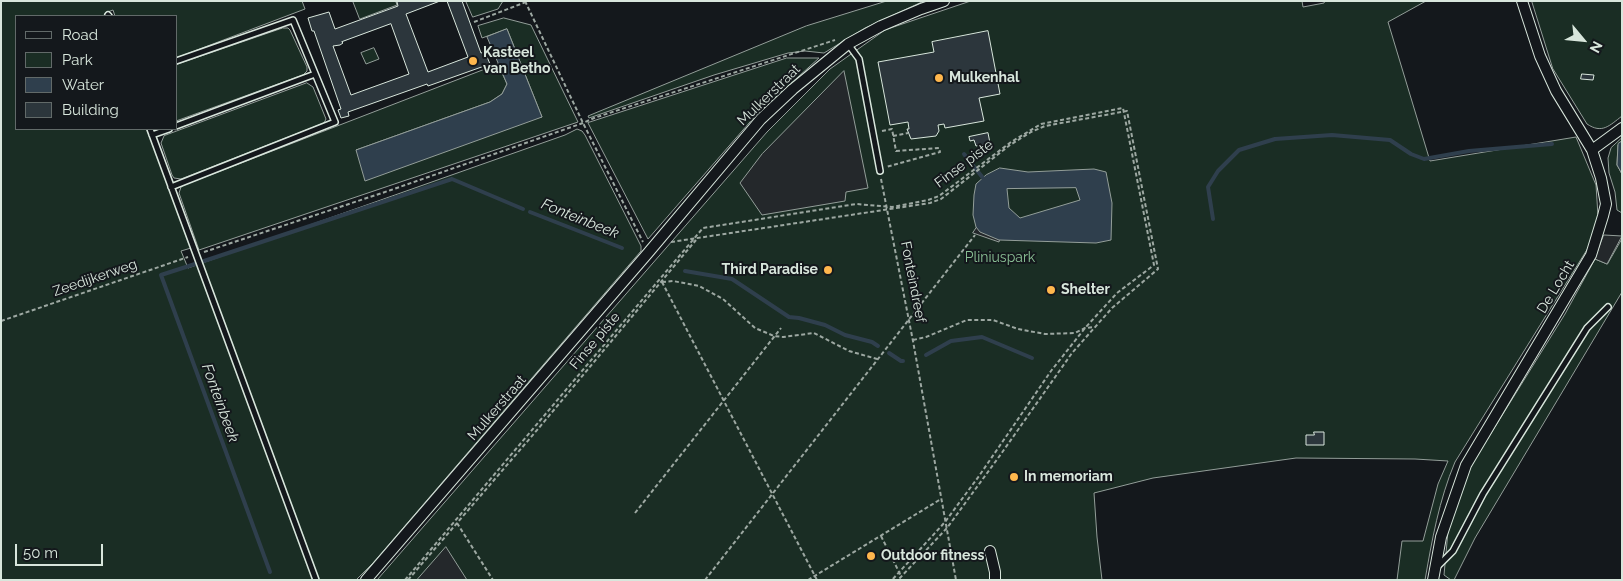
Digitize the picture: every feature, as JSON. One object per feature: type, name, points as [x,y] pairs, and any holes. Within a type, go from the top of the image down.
[{"type":"street","name":"Mulkerstraat","points":[[366,580],[656,244],[761,119],[792,89],[848,44],[880,26],[944,1]]},
{"type":"street","name":"De Locht","points":[[1433,580],[1441,537],[1466,465],[1591,255],[1606,204],[1601,178],[1592,150],[1556,91],[1540,56],[1522,1]]},
{"type":"street","points":[[1592,150],[1622,128]]},
{"type":"street","points":[[990,551],[995,580]]},
{"type":"lane","points":[[171,187],[334,122],[293,20],[178,60]]},
{"type":"lane","points":[[848,44],[859,59],[879,170]]},
{"type":"lane","points":[[178,125],[315,74]]},
{"type":"lane","points":[[150,130],[316,580]]},
{"type":"lane","points":[[152,135],[166,130]]},
{"type":"lane","points":[[1435,569],[1453,551],[1483,494],[1586,328],[1608,307]]},
{"type":"path","points":[[474,22],[526,2],[583,123],[648,253]]},
{"type":"path","name":"Zeedijkerweg","points":[[1,321],[391,190],[594,118],[839,38],[848,44]]},
{"type":"path","name":"Finse piste","points":[[406,580],[703,228],[856,204],[892,207],[928,200],[939,196],[1010,142],[1041,124],[1123,108],[1123,112]]},
{"type":"path","points":[[656,244],[697,240],[930,203],[941,199],[1010,146],[1038,128],[1127,111],[1158,269],[1112,308],[1072,352],[947,528],[898,580]]},
{"type":"path","points":[[892,580],[945,522],[1051,371],[1085,328],[1117,293],[1154,265],[1123,112]]},
{"type":"path","points":[[879,170],[940,152],[939,148],[896,151],[892,129],[884,130]]},
{"type":"path","points":[[893,136],[908,133]]},
{"type":"path","name":"Fonteindreef","points":[[879,170],[913,340],[956,580]]},
{"type":"path","points":[[705,580],[975,235]]},
{"type":"path","points":[[406,580],[457,523],[697,240]]},
{"type":"path","points":[[662,282],[699,286],[723,299],[755,328],[774,336],[783,337],[814,333],[849,351],[877,359]]},
{"type":"path","points":[[662,282],[773,492],[817,580]]},
{"type":"path","points":[[913,340],[926,337],[967,320],[993,320],[1018,329],[1046,334],[1075,333],[1085,328],[1094,327]]},
{"type":"path","points":[[635,513],[781,328]]},
{"type":"path","points":[[808,580],[941,499]]},
{"type":"path","points":[[457,523],[493,580]]},
{"type":"path","points":[[881,536],[901,576]]},
{"type":"green space","points":[[1,1],[302,1],[305,9],[178,57],[178,15],[115,15],[113,10],[105,13],[106,15],[15,15],[15,130],[147,130],[191,248],[181,251],[188,268],[565,135],[577,129],[582,131],[641,246],[641,251],[373,563],[356,580],[1,580]]},
{"type":"green space","points":[[353,1],[398,1],[396,2],[397,5],[360,19]]},
{"type":"green space","points":[[466,1],[503,1],[498,9],[473,17]]},
{"type":"green space","points":[[887,1],[924,1],[865,28],[824,53],[805,51],[788,53],[714,75],[589,118],[588,116],[806,26]]},
{"type":"green space","name":"Pliniuspark","points":[[971,1],[1302,1],[1303,7],[1324,3],[1325,1],[1426,1],[1388,22],[1430,161],[1576,137],[1596,185],[1598,216],[1593,240],[1455,462],[1440,505],[1425,580],[1397,580],[1402,541],[1423,541],[1438,484],[1448,461],[1296,458],[1153,478],[1094,493],[1102,580],[377,580],[767,132],[830,69],[885,30]]},
{"type":"green space","points":[[1532,1],[1622,1],[1622,116],[1609,126],[1597,128],[1587,124],[1553,69]]},
{"type":"green space","points":[[504,18],[531,25],[578,122],[199,250],[179,193],[184,185],[498,64],[507,84],[502,94],[490,102],[356,150],[542,117],[507,29],[482,38],[478,26]]},
{"type":"green space","points":[[283,28],[288,28],[307,67],[307,71],[303,75],[178,120],[178,64]]},
{"type":"green space","points":[[374,48],[379,59],[366,64],[361,53]]},
{"type":"green space","points":[[787,58],[819,58],[756,115],[648,239],[588,123]]},
{"type":"green space","points":[[307,83],[313,87],[326,119],[324,123],[181,179],[174,178],[161,143],[164,136]]},
{"type":"green space","points":[[1622,138],[1618,145],[1617,165],[1622,174],[1622,213],[1617,210],[1615,192],[1609,173],[1608,158],[1611,148]]},
{"type":"green space","points":[[1622,239],[1622,292],[1475,538],[1454,580],[1451,580],[1444,575],[1448,531],[1465,475],[1565,314],[1595,259],[1607,264]]},
{"type":"shaded area","points":[[844,71],[868,188],[846,192],[845,201],[762,215],[740,183],[762,154]]},
{"type":"shaded area","points":[[981,221],[1002,228],[999,242],[973,233]]},
{"type":"shaded area","points":[[1604,235],[1622,236],[1607,264],[1595,259]]},
{"type":"shaded area","points":[[446,547],[467,580],[417,580]]},
{"type":"water","points":[[507,29],[542,117],[365,181],[356,150],[490,102],[502,94],[507,84],[487,37]]},
{"type":"water","points":[[1622,141],[1622,174],[1617,165],[1618,144]]},
{"type":"water","points":[[1000,168],[1028,172],[1094,169],[1106,172],[1112,203],[1111,240],[1096,243],[999,240],[980,232],[976,227],[973,215],[974,195],[976,184],[986,175]],"holes":[[[1076,188],[1080,200],[1020,218],[1009,208],[1007,189]]]},
{"type":"building","name":"Kasteel van Betho","points":[[440,1],[406,14],[428,72],[468,57],[447,1],[462,1],[481,53],[485,52],[490,64],[348,112],[349,116],[341,118],[338,110],[341,109],[308,18],[329,12],[335,29],[398,6],[397,2]],"holes":[[[391,24],[409,74],[351,95],[333,46],[340,45],[342,42]]]},
{"type":"building","name":"Mulkenhal","points":[[988,31],[1000,94],[979,98],[984,121],[945,128],[944,124],[938,125],[939,131],[936,136],[911,139],[907,129],[909,129],[908,122],[890,125],[878,62],[934,52],[932,42]]},
{"type":"building","points":[[1582,74],[1594,75],[1593,80],[1581,79]]},
{"type":"building","points":[[988,133],[990,143],[976,146],[974,140],[970,141],[969,137]]},
{"type":"building","name":"Shelter","points":[[1051,287],[1054,290],[1051,293],[1048,290]]},
{"type":"building","points":[[1314,432],[1324,432],[1324,445],[1306,445],[1306,435],[1314,435]]},
{"type":"building","name":"In memoriam","points":[[1015,473],[1018,478],[1013,482],[1010,476]]},
{"type":"waterway","points":[[1213,219],[1208,187],[1218,171],[1239,150],[1275,139],[1332,135],[1390,140],[1411,154],[1424,159],[1469,151],[1552,144]]},
{"type":"waterway","points":[[964,154],[983,178]]},
{"type":"waterway","name":"Fonteinbeek","points":[[204,261],[452,179],[523,209]]},
{"type":"waterway","name":"Fonteinbeek","points":[[530,212],[622,248]]},
{"type":"waterway","name":"Fonteinbeek","points":[[195,264],[161,275],[270,572]]},
{"type":"waterway","name":"Fonteinbeek","points":[[685,271],[732,279],[789,317],[825,325],[845,335],[872,342],[878,346]]},
{"type":"waterway","name":"Fonteinbeek","points":[[926,355],[951,341],[982,337],[1032,358]]},
{"type":"waterway","name":"Fonteinbeek","points":[[889,353],[903,361]]},
{"type":"place","name":"Kasteel van Betho","points":[[473,61]]},
{"type":"place","name":"Mulkenhal","points":[[939,78]]},
{"type":"place","name":"Third Paradise","points":[[828,270]]},
{"type":"place","name":"Shelter","points":[[1051,290]]},
{"type":"place","name":"In memoriam","points":[[1014,477]]},
{"type":"place","name":"Outdoor fitness","points":[[871,556]]}]
